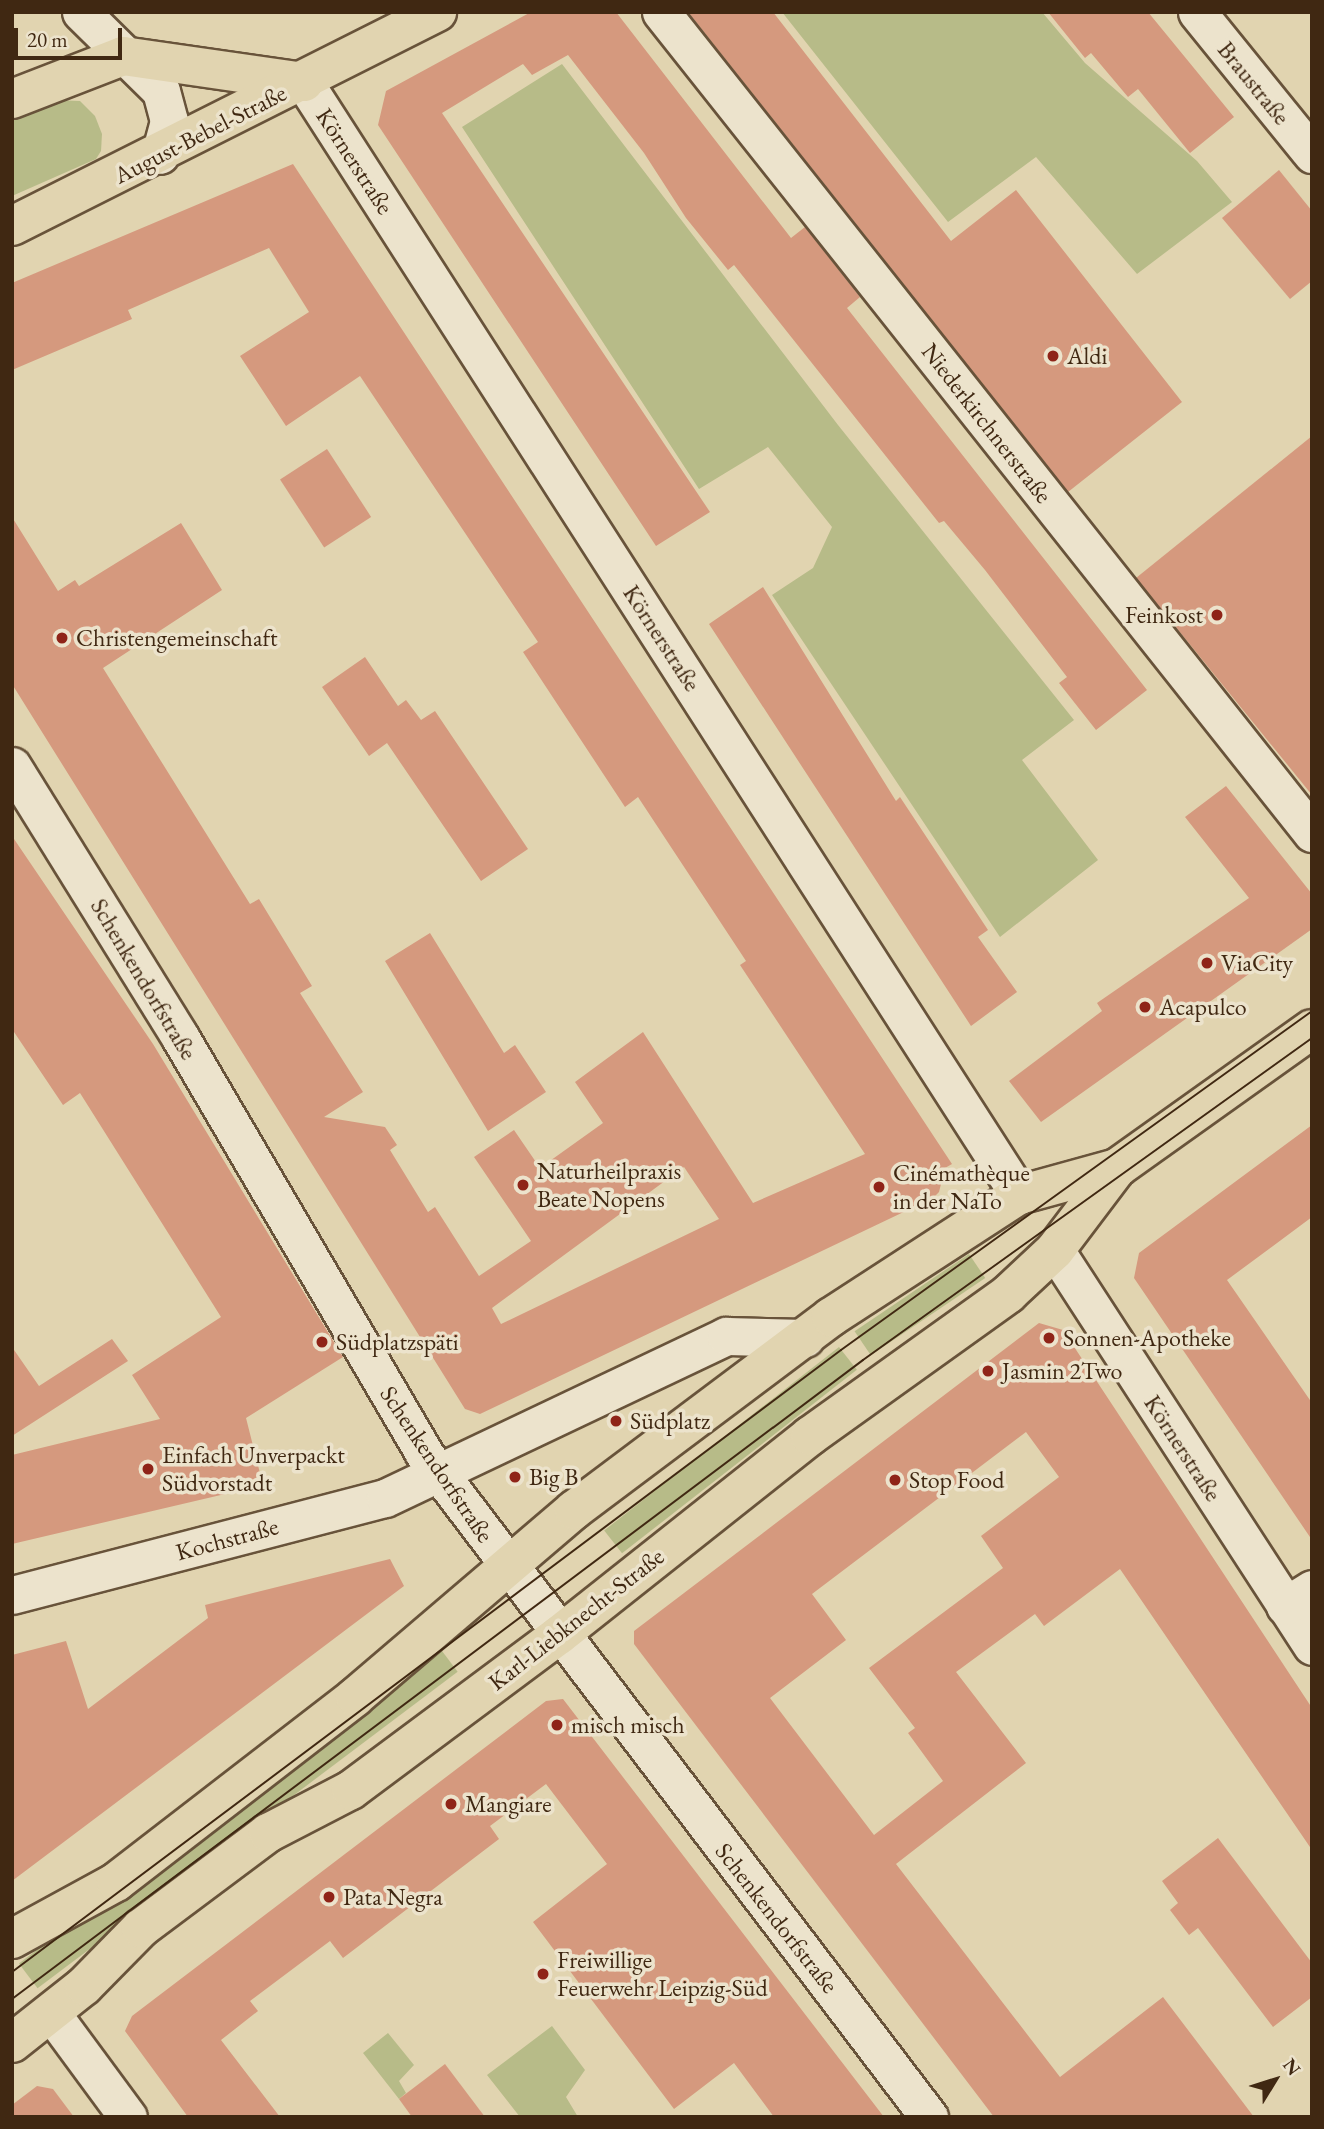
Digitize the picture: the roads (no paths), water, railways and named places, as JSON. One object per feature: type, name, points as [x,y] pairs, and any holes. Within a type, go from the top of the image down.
[{"type":"main road","points":[[304,82],[437,12]]},
{"type":"main road","name":"August-Bebel-Straße","points":[[12,99],[123,56],[304,82]]},
{"type":"main road","name":"August-Bebel-Straße","points":[[12,226],[304,82]]},
{"type":"main road","name":"Karl-Liebknecht-Straße","points":[[12,2043],[52,2014],[141,1928],[268,1833],[351,1790],[559,1634],[810,1436],[1008,1294],[1055,1250],[1116,1168],[1312,1029]]},
{"type":"main road","name":"Karl-Liebknecht-Straße","points":[[12,1939],[116,1882],[355,1697],[575,1510],[805,1338],[1015,1189],[1116,1168]]},
{"type":"street","points":[[81,12],[161,91],[169,121],[160,155]]},
{"type":"street","name":"Niederkirchnerstraße","points":[[661,12],[1312,833]]},
{"type":"street","name":"Braustraße","points":[[1197,12],[1312,154]]},
{"type":"street","name":"Körnerstraße","points":[[304,82],[1015,1189]]},
{"type":"street","name":"Schenkendorfstraße","points":[[12,766],[180,1037],[437,1472],[929,2117]]},
{"type":"street","name":"Körnerstraße","points":[[1055,1250],[1298,1598],[1312,1646]]},
{"type":"street","points":[[437,1472],[726,1336],[805,1338]]},
{"type":"street","name":"Kochstraße","points":[[12,1595],[385,1498],[437,1472]]},
{"type":"street","points":[[52,2014],[128,2117]]},
{"type":"tram line","points":[[12,1972],[841,1350],[1312,1011]]},
{"type":"tram line","points":[[12,1999],[863,1360],[1312,1038]]},
{"type":"place","name":"Aldi","points":[[1053,356]]},
{"type":"place","name":"Feinkost","points":[[1217,615]]},
{"type":"place","name":"Christengemeinschaft","points":[[62,638]]},
{"type":"place","name":"ViaCity","points":[[1207,963]]},
{"type":"place","name":"Acapulco","points":[[1145,1007]]},
{"type":"place","name":"Naturheilpraxis Beate Nopens","points":[[523,1185]]},
{"type":"place","name":"Cinémathèque in der NaTo","points":[[879,1187]]},
{"type":"place","name":"Sonnen-Apotheke","points":[[1049,1338]]},
{"type":"place","name":"Südplatzspäti","points":[[322,1342]]},
{"type":"place","name":"Jasmin 2Two","points":[[988,1371]]},
{"type":"place","name":"Südplatz","points":[[616,1421]]},
{"type":"place","name":"Einfach Unverpackt Südvorstadt","points":[[148,1469]]},
{"type":"place","name":"Big B","points":[[515,1477]]},
{"type":"place","name":"Stop Food","points":[[895,1480]]},
{"type":"place","name":"misch misch","points":[[557,1725]]},
{"type":"place","name":"Mangiare","points":[[451,1804]]},
{"type":"place","name":"Pata Negra","points":[[329,1897]]},
{"type":"place","name":"Freiwillige Feuerwehr Leipzig-Süd","points":[[543,1974]]}]
